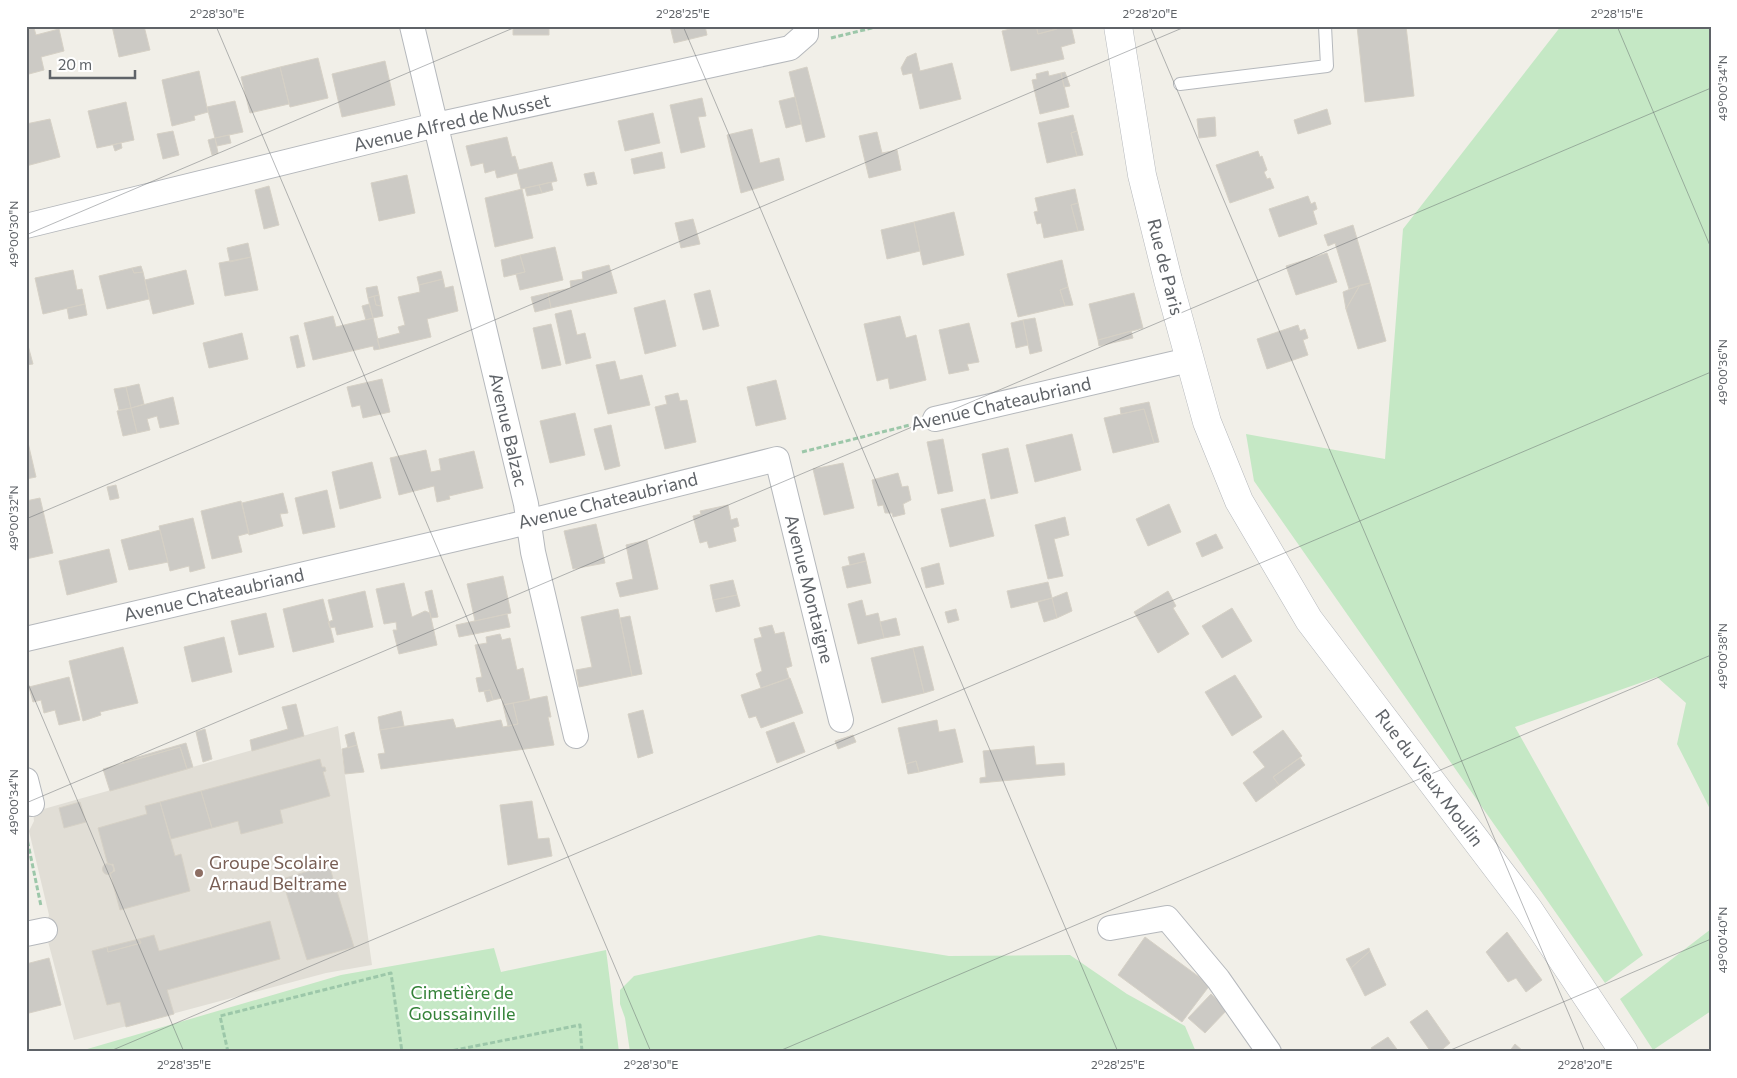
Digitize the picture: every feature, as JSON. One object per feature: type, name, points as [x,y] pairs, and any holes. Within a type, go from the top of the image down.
[{"type":"street","name":"Avenue Balzac","points":[[412,26],[529,521],[533,552],[576,736]]},
{"type":"street","points":[[790,48],[806,34],[806,26]]},
{"type":"street","name":"Rue de Paris","points":[[1118,26],[1142,175],[1207,422],[1239,501]]},
{"type":"street","name":"Avenue Alfred de Musset","points":[[26,226],[436,125],[790,48]]},
{"type":"street","name":"Avenue Chateaubriand","points":[[935,419],[1190,360]]},
{"type":"street","name":"Avenue Chateaubriand","points":[[26,639],[529,521],[777,459]]},
{"type":"street","name":"Avenue Montaigne","points":[[777,459],[841,720]]},
{"type":"street","name":"Rue du Vieux Moulin","points":[[1239,501],[1309,620],[1529,910],[1624,1052]]},
{"type":"street","points":[[26,780],[32,804]]},
{"type":"street","points":[[1110,928],[1167,918],[1218,979],[1269,1052]]},
{"type":"lane","points":[[1180,84],[1327,66],[1325,26]]},
{"type":"path","points":[[790,48],[880,26]]},
{"type":"path","name":"Avenue Chateaubriand","points":[[777,459],[935,419]]},
{"type":"path","points":[[26,834],[44,917],[37,932]]},
{"type":"path","points":[[228,1052],[220,1016],[390,973],[402,1052]]},
{"type":"path","points":[[446,1052],[580,1025],[582,1052]]},
{"type":"shaded area","name":"Groupe Scolaire Arnaud Beltrame","points":[[338,726],[372,965],[326,973],[74,1040],[45,930],[49,915],[29,831],[34,821],[33,812]]},
{"type":"green space","points":[[1561,26],[1711,26],[1711,811],[1677,744],[1686,703],[1657,677],[1515,727],[1643,955],[1605,983],[1254,481],[1246,434],[1385,459],[1403,229]]},
{"type":"green space","points":[[1711,929],[1711,1011],[1653,1050],[1620,999]]},
{"type":"green space","points":[[819,935],[949,956],[1070,955],[1127,994],[1185,1026],[1196,1052],[630,1052],[625,1018],[620,1004],[620,990],[634,976]]},
{"type":"green space","name":"Cimetière de Goussainville","points":[[494,948],[501,972],[606,950],[619,1052],[77,1052],[341,975]]},
{"type":"building","points":[[112,26],[144,26],[150,50],[119,57]]},
{"type":"building","points":[[513,26],[549,26],[549,35],[513,35]]},
{"type":"building","points":[[670,26],[705,26],[707,35],[674,43]]},
{"type":"building","points":[[1022,26],[1036,26],[1038,34],[1057,29],[1057,26],[1071,26],[1075,43],[1061,47],[1064,59],[1011,71],[1002,31]]},
{"type":"building","points":[[1046,26],[1057,26],[1057,29],[1038,34],[1037,29]]},
{"type":"building","points":[[1357,26],[1406,26],[1414,96],[1365,102]]},
{"type":"building","points":[[34,28],[36,35],[59,29],[64,51],[41,57],[44,70],[29,74],[26,66],[26,30]]},
{"type":"building","points":[[916,53],[920,71],[952,63],[961,99],[920,109],[912,73],[903,75],[901,68],[907,57]]},
{"type":"building","points":[[318,58],[328,98],[290,107],[280,67]]},
{"type":"building","points":[[385,61],[395,105],[342,117],[332,74]]},
{"type":"building","points":[[280,67],[289,104],[250,113],[241,77]]},
{"type":"building","points":[[807,67],[825,137],[806,142],[789,72]]},
{"type":"building","points":[[199,71],[208,112],[194,116],[195,120],[172,126],[162,80]]},
{"type":"building","points":[[1048,71],[1049,76],[1061,73],[1069,107],[1040,114],[1032,80],[1037,79],[1036,74]]},
{"type":"building","points":[[1065,72],[1070,86],[1064,87],[1061,73]]},
{"type":"building","points":[[795,97],[801,124],[786,128],[779,101]]},
{"type":"building","points":[[702,98],[706,116],[698,117],[705,147],[681,153],[670,105]]},
{"type":"building","points":[[235,101],[243,132],[215,138],[207,107]]},
{"type":"building","points":[[126,102],[134,140],[97,148],[88,111]]},
{"type":"building","points":[[1327,109],[1331,124],[1298,134],[1294,120]]},
{"type":"building","points":[[653,113],[660,143],[625,151],[618,121]]},
{"type":"building","points":[[1073,115],[1077,131],[1071,133],[1077,156],[1047,163],[1038,123]]},
{"type":"building","points":[[1215,117],[1216,136],[1199,138],[1197,119]]},
{"type":"building","points":[[50,119],[60,157],[26,166],[26,124]]},
{"type":"building","points":[[752,129],[760,163],[779,158],[784,180],[741,193],[727,135]]},
{"type":"building","points":[[173,131],[179,155],[163,159],[157,134]]},
{"type":"building","points":[[1077,131],[1083,155],[1077,156],[1071,133]]},
{"type":"building","points":[[877,132],[882,153],[897,150],[901,170],[869,178],[859,136]]},
{"type":"building","points":[[229,135],[231,143],[217,146],[215,138]]},
{"type":"building","points":[[507,137],[512,157],[515,156],[519,170],[552,162],[557,181],[521,189],[517,173],[497,178],[495,170],[485,173],[483,163],[471,166],[466,146]]},
{"type":"building","points":[[215,138],[218,153],[212,155],[208,140]]},
{"type":"building","points":[[121,143],[122,148],[115,151],[113,145]]},
{"type":"building","points":[[1258,151],[1267,170],[1264,172],[1267,179],[1270,178],[1274,188],[1230,203],[1216,165]]},
{"type":"building","points":[[662,152],[665,168],[634,174],[631,159]]},
{"type":"building","points":[[594,172],[597,184],[587,186],[584,174]]},
{"type":"building","points":[[407,175],[415,213],[379,221],[371,183]]},
{"type":"building","points":[[551,182],[553,190],[542,193],[539,185]]},
{"type":"building","points":[[539,185],[542,193],[527,196],[525,188]]},
{"type":"building","points":[[269,186],[279,225],[264,229],[255,190]]},
{"type":"building","points":[[522,189],[533,238],[495,247],[485,198]]},
{"type":"building","points":[[1075,189],[1078,203],[1071,205],[1078,231],[1044,238],[1041,223],[1037,224],[1034,212],[1038,211],[1035,198]]},
{"type":"building","points":[[1308,196],[1311,204],[1315,202],[1317,209],[1313,211],[1317,224],[1279,237],[1269,209]]},
{"type":"building","points":[[1078,203],[1084,230],[1078,231],[1071,205]]},
{"type":"building","points":[[954,212],[964,255],[923,265],[914,222]]},
{"type":"building","points":[[693,219],[700,244],[681,248],[675,223]]},
{"type":"building","points":[[914,222],[920,251],[887,259],[881,230]]},
{"type":"building","points":[[1353,225],[1370,283],[1349,289],[1335,243],[1328,246],[1324,235]]},
{"type":"building","points":[[248,243],[251,257],[230,262],[227,248]]},
{"type":"building","points":[[555,247],[563,280],[520,290],[516,274],[525,272],[520,255]]},
{"type":"building","points":[[1327,253],[1337,282],[1296,295],[1286,266]]},
{"type":"building","points":[[520,255],[525,272],[504,277],[501,260]]},
{"type":"building","points":[[251,257],[258,290],[225,296],[219,263]]},
{"type":"building","points":[[1062,260],[1068,287],[1060,290],[1065,306],[1018,317],[1007,274]]},
{"type":"building","points":[[609,265],[617,293],[551,308],[548,293],[571,288],[570,281],[583,279],[582,272]]},
{"type":"building","points":[[141,266],[143,272],[134,273],[132,268]]},
{"type":"building","points":[[132,268],[134,273],[143,272],[149,299],[107,309],[99,276]]},
{"type":"building","points":[[73,270],[77,290],[82,289],[85,304],[43,314],[35,278]]},
{"type":"building","points":[[186,270],[194,304],[153,314],[145,280]]},
{"type":"building","points":[[441,271],[443,279],[419,285],[417,277]]},
{"type":"building","points":[[443,279],[445,288],[453,286],[458,311],[427,319],[431,337],[380,349],[377,339],[400,333],[398,327],[405,325],[398,297],[420,292],[419,285]]},
{"type":"building","points":[[1370,283],[1386,341],[1358,349],[1346,309],[1360,285]]},
{"type":"building","points":[[1360,285],[1346,309],[1343,292]]},
{"type":"building","points":[[377,286],[379,295],[368,298],[366,288]]},
{"type":"building","points":[[1068,287],[1073,305],[1065,306],[1060,290]]},
{"type":"building","points":[[710,290],[719,326],[703,330],[694,294]]},
{"type":"building","points":[[548,293],[551,308],[535,312],[531,297]]},
{"type":"building","points":[[1134,293],[1143,328],[1098,340],[1089,304]]},
{"type":"building","points":[[379,295],[381,306],[376,305],[374,296]]},
{"type":"building","points":[[374,296],[376,305],[381,306],[383,316],[373,318],[368,298]]},
{"type":"building","points":[[665,300],[676,346],[645,354],[634,308]]},
{"type":"building","points":[[85,304],[87,315],[69,319],[67,308]]},
{"type":"building","points":[[369,304],[373,318],[366,320],[362,306]]},
{"type":"building","points":[[571,310],[577,335],[585,333],[591,358],[566,364],[555,314]]},
{"type":"building","points":[[333,316],[336,327],[373,318],[380,349],[374,350],[373,346],[313,360],[304,323]]},
{"type":"building","points":[[900,316],[906,338],[916,335],[926,380],[890,389],[888,378],[877,381],[864,324]]},
{"type":"building","points":[[1035,318],[1042,351],[1030,354],[1023,320]]},
{"type":"building","points":[[1023,320],[1028,345],[1016,348],[1011,323]]},
{"type":"building","points":[[969,323],[979,362],[967,364],[969,370],[949,374],[939,330]]},
{"type":"building","points":[[551,324],[561,365],[542,369],[533,328]]},
{"type":"building","points":[[1298,325],[1300,331],[1305,329],[1308,338],[1303,340],[1308,355],[1267,369],[1257,339]]},
{"type":"building","points":[[1131,331],[1133,338],[1099,346],[1098,340]]},
{"type":"building","points":[[242,333],[248,359],[209,368],[203,343]]},
{"type":"building","points":[[298,335],[305,366],[297,368],[290,337]]},
{"type":"building","points":[[26,338],[33,364],[26,365]]},
{"type":"building","points":[[615,361],[620,380],[642,375],[650,405],[608,414],[596,365]]},
{"type":"building","points":[[382,379],[390,412],[363,418],[360,405],[352,407],[347,387]]},
{"type":"building","points":[[776,380],[786,419],[756,426],[747,387]]},
{"type":"building","points":[[139,384],[144,404],[131,408],[126,387]]},
{"type":"building","points":[[126,387],[131,408],[119,410],[114,389]]},
{"type":"building","points":[[678,393],[680,401],[687,400],[696,442],[665,449],[655,407],[667,404],[665,396]]},
{"type":"building","points":[[173,397],[179,424],[160,428],[157,416],[147,419],[150,430],[137,433],[131,408]]},
{"type":"building","points":[[1149,402],[1159,442],[1154,443],[1144,409],[1121,414],[1120,408]]},
{"type":"building","points":[[131,408],[137,433],[123,436],[117,411]]},
{"type":"building","points":[[1144,409],[1154,443],[1113,453],[1104,418]]},
{"type":"building","points":[[575,413],[585,455],[550,463],[540,421]]},
{"type":"building","points":[[611,425],[620,466],[605,470],[594,429]]},
{"type":"building","points":[[26,434],[36,477],[26,479]]},
{"type":"building","points":[[1072,434],[1081,470],[1035,482],[1026,445]]},
{"type":"building","points":[[943,439],[953,491],[938,494],[927,442]]},
{"type":"building","points":[[1008,448],[1018,493],[991,499],[982,454]]},
{"type":"building","points":[[426,450],[431,472],[441,470],[439,459],[474,451],[483,488],[449,496],[450,499],[437,502],[434,486],[399,495],[390,458]]},
{"type":"building","points":[[372,462],[381,498],[340,509],[332,472]]},
{"type":"building","points":[[843,463],[854,508],[824,515],[813,469]]},
{"type":"building","points":[[898,473],[902,487],[908,486],[911,500],[903,504],[905,514],[893,517],[892,513],[885,513],[883,505],[878,506],[872,480]]},
{"type":"building","points":[[116,485],[119,498],[110,500],[107,487]]},
{"type":"building","points":[[327,490],[335,527],[303,534],[295,498]]},
{"type":"building","points":[[283,493],[288,513],[280,514],[283,526],[249,535],[242,503]]},
{"type":"building","points":[[40,498],[53,553],[26,559],[26,501]]},
{"type":"building","points":[[985,499],[994,536],[950,547],[941,509]]},
{"type":"building","points":[[241,501],[249,533],[238,536],[242,552],[212,559],[201,511]]},
{"type":"building","points":[[1169,504],[1181,532],[1148,546],[1136,519]]},
{"type":"building","points":[[728,505],[731,520],[737,518],[739,526],[733,528],[736,541],[709,548],[707,541],[700,543],[693,516],[701,514],[700,511]]},
{"type":"building","points":[[1065,517],[1069,535],[1054,539],[1063,576],[1048,579],[1035,525]]},
{"type":"building","points":[[193,518],[205,568],[190,572],[189,566],[170,571],[159,526]]},
{"type":"building","points":[[596,524],[605,563],[573,569],[564,531]]},
{"type":"building","points":[[160,530],[168,562],[129,570],[121,540]]},
{"type":"building","points":[[1216,534],[1223,548],[1202,557],[1196,543]]},
{"type":"building","points":[[647,540],[658,589],[620,597],[616,583],[633,579],[626,545]]},
{"type":"building","points":[[109,549],[117,582],[67,595],[59,561]]},
{"type":"building","points":[[864,553],[866,561],[850,565],[848,557]]},
{"type":"building","points":[[866,561],[871,583],[847,588],[842,567]]},
{"type":"building","points":[[939,563],[944,584],[926,588],[921,568]]},
{"type":"building","points":[[503,576],[511,613],[475,621],[467,584]]},
{"type":"building","points":[[733,580],[737,595],[713,600],[710,585]]},
{"type":"building","points":[[1048,582],[1052,598],[1011,608],[1007,591]]},
{"type":"building","points":[[404,583],[412,617],[425,611],[430,613],[437,645],[399,654],[393,630],[397,630],[396,622],[384,624],[376,589]]},
{"type":"building","points":[[432,590],[438,617],[431,618],[425,592]]},
{"type":"building","points":[[365,591],[373,627],[337,635],[335,627],[330,628],[328,622],[333,620],[328,600]]},
{"type":"building","points":[[1168,591],[1176,606],[1173,608],[1189,634],[1158,653],[1134,612]]},
{"type":"building","points":[[1067,592],[1072,611],[1057,618],[1052,598]]},
{"type":"building","points":[[737,595],[740,606],[716,612],[713,600]]},
{"type":"building","points":[[1052,598],[1057,618],[1044,622],[1038,602]]},
{"type":"building","points":[[323,599],[334,642],[293,652],[283,609]]},
{"type":"building","points":[[862,600],[866,616],[878,613],[884,638],[858,644],[848,604]]},
{"type":"building","points":[[1232,608],[1252,641],[1222,658],[1202,626]]},
{"type":"building","points":[[618,609],[632,676],[579,687],[576,670],[592,667],[581,617]]},
{"type":"building","points":[[956,609],[959,620],[948,623],[945,612]]},
{"type":"building","points":[[266,613],[274,647],[239,655],[231,621]]},
{"type":"building","points":[[507,614],[510,627],[459,637],[456,625]]},
{"type":"building","points":[[630,616],[642,674],[632,676],[620,618]]},
{"type":"building","points":[[896,618],[900,635],[884,638],[880,622]]},
{"type":"building","points":[[772,625],[775,634],[784,632],[792,666],[786,668],[789,678],[761,688],[756,674],[762,671],[754,639],[762,637],[759,628]]},
{"type":"building","points":[[500,634],[502,640],[510,638],[517,670],[523,668],[530,700],[503,705],[502,698],[493,700],[490,690],[479,692],[476,678],[482,677],[475,645],[487,643],[486,637]]},
{"type":"building","points":[[224,637],[232,672],[192,682],[184,647]]},
{"type":"building","points":[[923,646],[934,690],[924,693],[913,648]]},
{"type":"building","points":[[123,647],[138,703],[100,712],[101,715],[83,721],[69,661]]},
{"type":"building","points":[[913,648],[924,693],[882,703],[871,658]]},
{"type":"building","points":[[1235,675],[1262,717],[1232,736],[1205,692]]},
{"type":"building","points":[[69,677],[80,720],[59,725],[55,710],[44,713],[41,700],[33,702],[29,687]]},
{"type":"building","points":[[790,678],[803,713],[761,728],[756,716],[749,718],[741,695]]},
{"type":"building","points":[[490,690],[493,700],[487,702],[484,691]]},
{"type":"building","points":[[547,696],[551,717],[548,717],[554,745],[381,769],[378,754],[385,753],[380,730],[453,719],[456,728],[501,720],[503,727],[518,724],[513,703]]},
{"type":"building","points":[[513,703],[518,724],[508,726],[503,705]]},
{"type":"building","points":[[296,704],[304,736],[252,751],[250,740],[288,729],[282,707]]},
{"type":"building","points":[[643,710],[653,753],[638,758],[628,714]]},
{"type":"building","points":[[401,711],[404,726],[380,730],[378,717]]},
{"type":"building","points":[[937,720],[939,732],[955,729],[963,762],[919,772],[916,761],[906,764],[898,728]]},
{"type":"building","points":[[794,722],[805,752],[777,763],[766,732]]},
{"type":"building","points":[[205,729],[212,759],[203,762],[196,732]]},
{"type":"building","points":[[1283,730],[1302,756],[1273,777],[1279,785],[1256,802],[1243,783],[1265,767],[1253,752]]},
{"type":"building","points":[[354,732],[357,745],[348,748],[345,735]]},
{"type":"building","points":[[853,735],[856,742],[838,749],[835,741]]},
{"type":"building","points":[[186,743],[193,767],[187,769],[180,747],[124,763],[124,761]]},
{"type":"building","points":[[357,745],[364,772],[345,774],[342,749]]},
{"type":"building","points":[[1034,746],[1036,765],[1064,763],[1065,775],[980,783],[980,778],[986,777],[983,751]]},
{"type":"building","points":[[180,747],[187,769],[110,791],[103,769]]},
{"type":"building","points":[[1300,758],[1305,765],[1279,785],[1273,777]]},
{"type":"building","points":[[320,759],[322,767],[325,767],[326,771],[323,772],[330,796],[280,810],[283,823],[241,834],[238,821],[212,828],[201,791]]},
{"type":"building","points":[[916,761],[919,772],[908,774],[906,764]]},
{"type":"building","points":[[201,791],[212,828],[171,839],[160,802]]},
{"type":"building","points":[[532,801],[538,839],[549,838],[552,856],[508,865],[500,805]]},
{"type":"building","points":[[80,802],[86,822],[64,828],[59,808]]},
{"type":"building","points":[[160,802],[175,856],[181,854],[190,891],[120,910],[110,873],[115,871],[113,864],[108,865],[98,828],[147,814],[145,806]]},
{"type":"building","points":[[108,863],[114,869],[108,875],[102,869]]},
{"type":"building","points":[[329,865],[354,947],[307,960],[282,879]]},
{"type":"building","points":[[270,921],[280,959],[167,990],[174,1014],[126,1027],[120,1002],[107,1005],[92,951],[107,947],[108,952],[141,943],[139,939],[154,935],[159,951]]},
{"type":"building","points":[[1507,932],[1542,980],[1526,992],[1516,978],[1508,982],[1486,952]]},
{"type":"building","points":[[1145,937],[1210,985],[1182,1022],[1118,975]]},
{"type":"building","points":[[139,939],[141,943],[108,952],[107,947]]},
{"type":"building","points":[[1369,948],[1370,951],[1351,968],[1346,959]]},
{"type":"building","points":[[1370,951],[1386,985],[1365,996],[1351,968]]},
{"type":"building","points":[[49,958],[61,1005],[29,1013],[26,1002],[26,964]]},
{"type":"building","points":[[1211,994],[1227,1010],[1205,1033],[1188,1018]]},
{"type":"building","points":[[1427,1010],[1450,1043],[1439,1052],[1431,1052],[1410,1022]]},
{"type":"building","points":[[1388,1037],[1399,1052],[1374,1052],[1371,1048]]},
{"type":"building","points":[[1515,1044],[1524,1052],[1509,1052]]},
{"type":"place","name":"Groupe Scolaire Arnaud Beltrame","points":[[199,873]]}]
